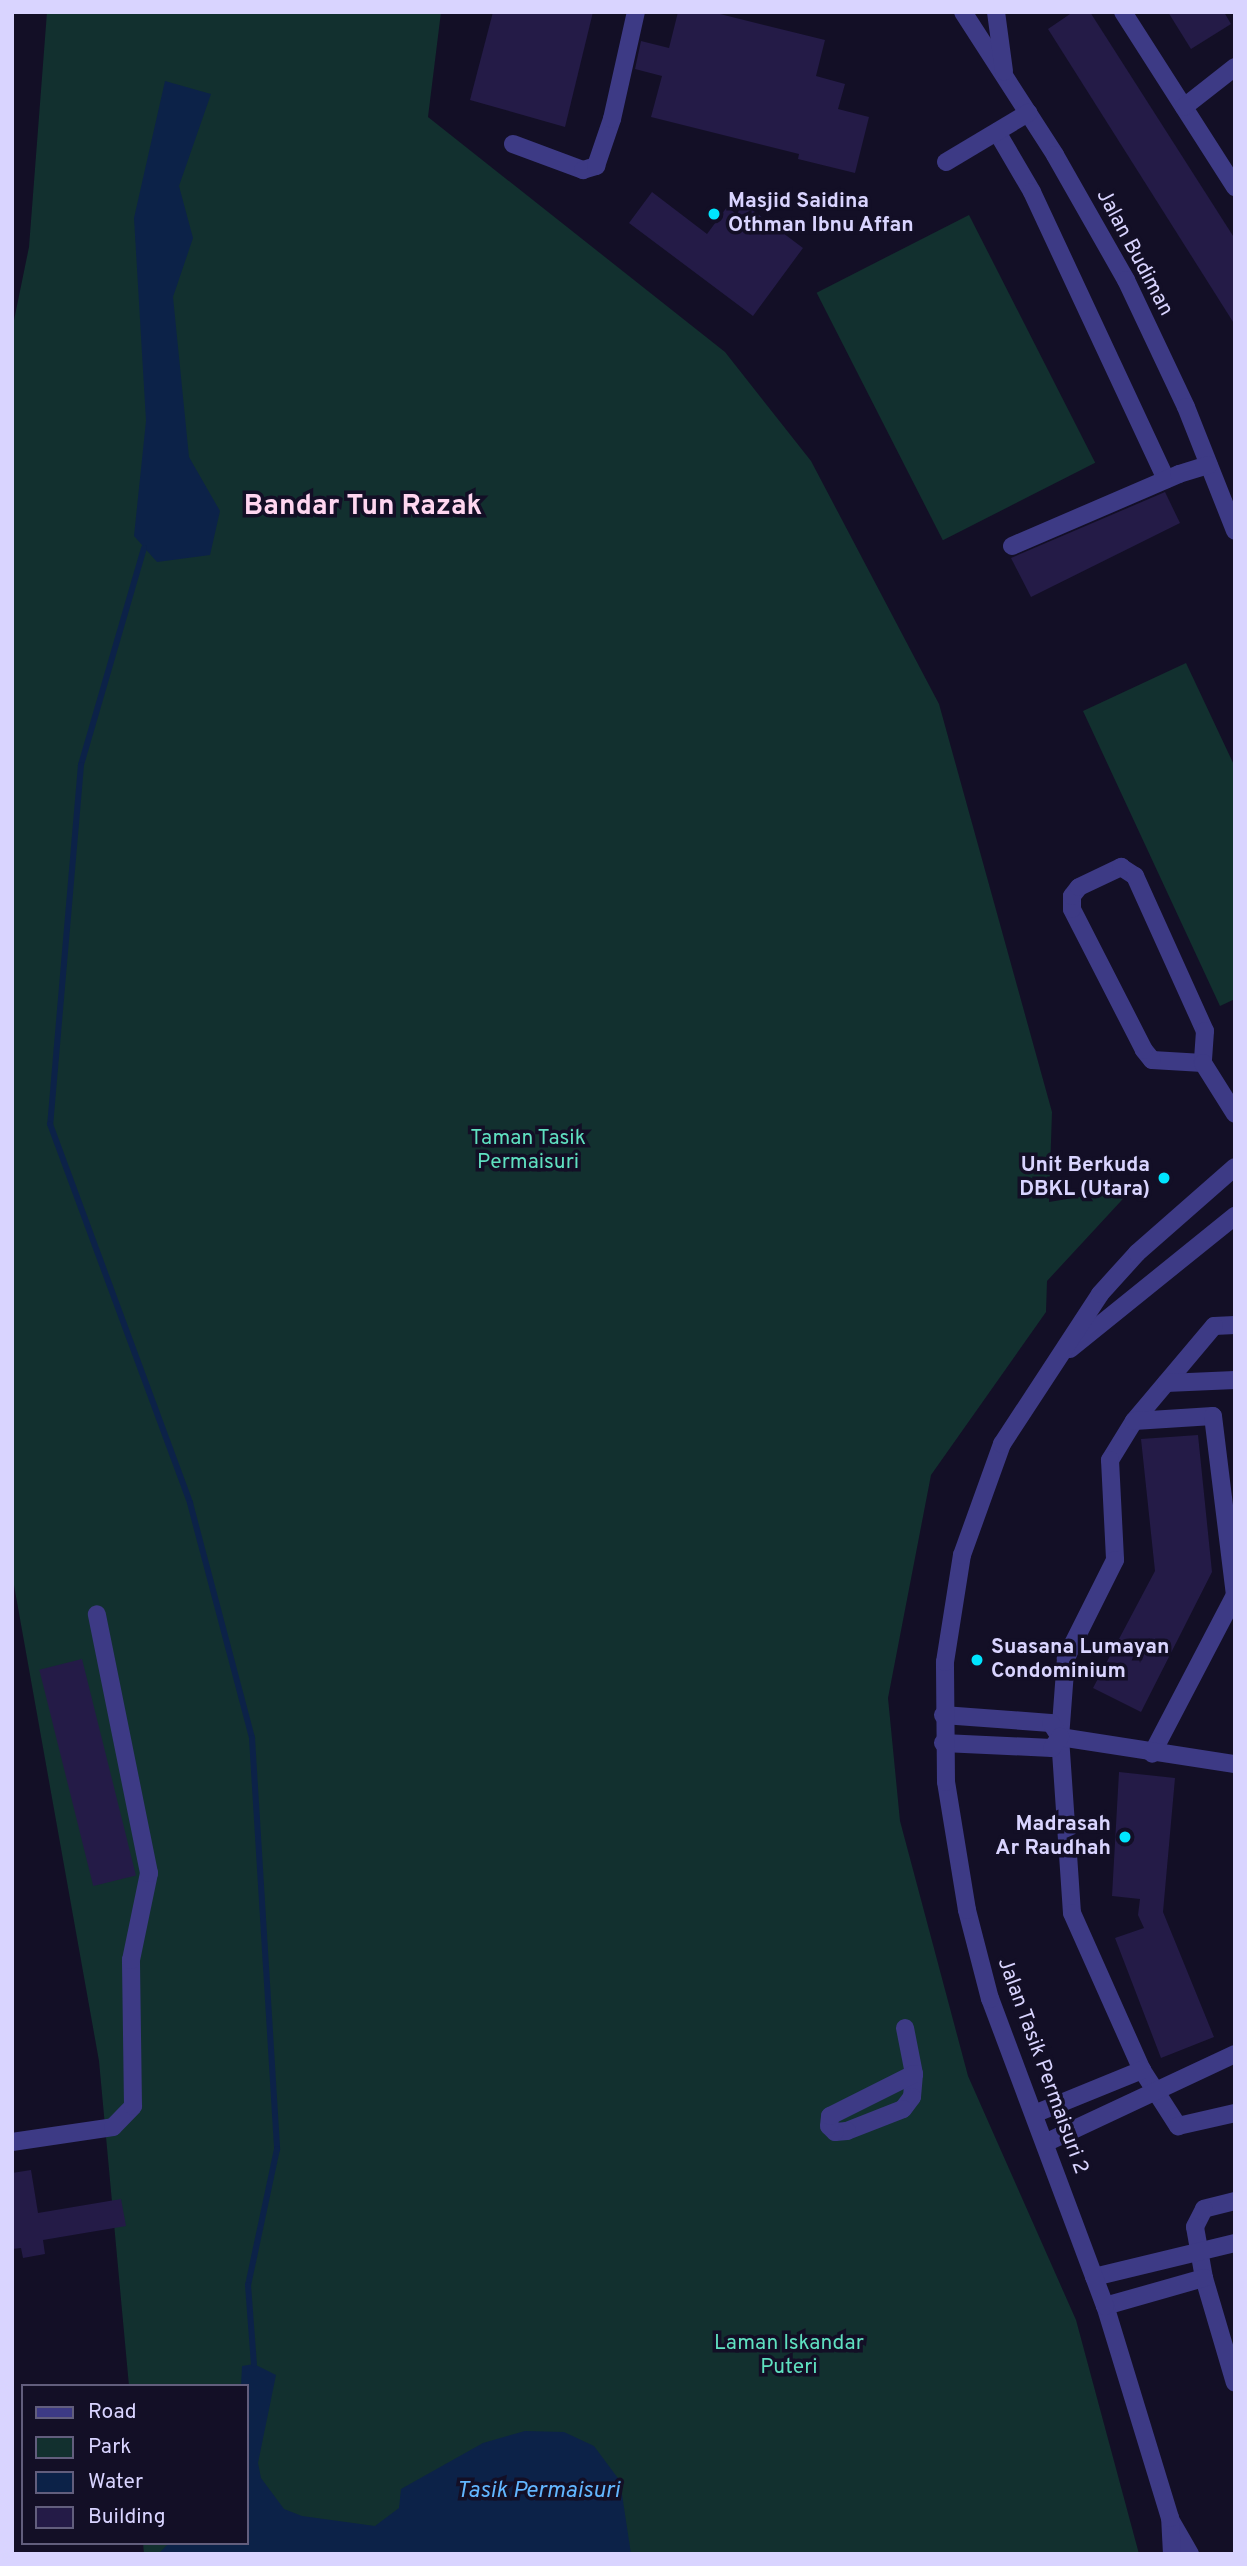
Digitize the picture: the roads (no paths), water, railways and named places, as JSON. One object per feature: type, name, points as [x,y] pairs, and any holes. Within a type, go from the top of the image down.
[{"type":"street","points":[[513,144],[583,170],[596,166],[612,119],[636,12]]},
{"type":"street","name":"Jalan Budiman","points":[[963,12],[1005,75],[1126,280],[1209,465],[1235,531]]},
{"type":"street","points":[[996,12],[1005,75]]},
{"type":"street","points":[[1123,12],[1235,187]]},
{"type":"street","points":[[1184,107],[1235,67]]},
{"type":"street","points":[[946,162],[1028,113]]},
{"type":"street","points":[[997,132],[1032,192],[1166,479]]},
{"type":"street","points":[[1012,546],[1166,479],[1209,465]]},
{"type":"street","points":[[1203,1063],[1153,1060],[1144,1050],[1072,909],[1072,896],[1079,887],[1121,867],[1135,876],[1205,1031],[1203,1063],[1235,1114]]},
{"type":"street","name":"Jalan Tasik Permaisuri 2","points":[[1067,1351],[1083,1317],[1137,1253],[1235,1167]]},
{"type":"street","name":"Jalan Tasik Permaisuri 2","points":[[1190,2554],[1170,2518],[1105,2306],[990,1999],[967,1910],[943,1743],[943,1715],[945,1662],[962,1555],[985,1482],[1025,1404],[1067,1351],[1235,1216]]},
{"type":"street","points":[[1235,1325],[1214,1326],[1133,1421],[1110,1460],[1115,1560],[1066,1658],[1060,1737],[1072,1913],[1142,2070],[1178,2126],[1235,2113]]},
{"type":"street","points":[[1166,1383],[1235,1380]]},
{"type":"street","points":[[1133,1421],[1213,1416],[1235,1595],[1152,1754]]},
{"type":"street","points":[[12,2142],[113,2127],[133,2106],[131,1960],[149,1873],[97,1614]]},
{"type":"street","points":[[943,1715],[1051,1723],[1060,1737],[1152,1754],[1235,1764]]},
{"type":"street","points":[[943,1743],[1052,1748],[1060,1737]]},
{"type":"street","points":[[905,2028],[914,2074],[912,2097],[903,2109],[847,2131],[835,2133],[829,2126],[830,2116],[914,2074]]},
{"type":"street","points":[[1045,2143],[1235,2054]]},
{"type":"street","points":[[1034,2114],[1142,2070]]},
{"type":"street","points":[[1235,2201],[1204,2209],[1195,2227],[1204,2278],[1235,2383]]},
{"type":"street","points":[[1094,2277],[1235,2244]]},
{"type":"street","points":[[1105,2306],[1204,2278]]},
{"type":"street","name":"Jalan Tasik Permaisuri 2","points":[[1170,2518],[1172,2554]]},
{"type":"water","points":[[165,81],[211,94],[179,186],[193,238],[173,297],[189,457],[220,511],[210,555],[157,562],[134,536],[146,421],[134,218]]},
{"type":"water","name":"Tasik Permaisuri","points":[[254,2364],[276,2375],[258,2463],[261,2478],[284,2509],[302,2516],[375,2526],[399,2508],[401,2489],[483,2443],[525,2431],[564,2432],[594,2446],[620,2481],[631,2554],[158,2554],[167,2545],[248,2545],[248,2384],[241,2384],[242,2366]]},
{"type":"waterway","points":[[144,548],[81,765],[50,1124],[190,1503],[252,1738],[277,2149],[248,2285],[254,2364]]},
{"type":"place","name":"Masjid Saidina Othman Ibnu Affan","points":[[714,214]]},
{"type":"place","name":"Unit Berkuda DBKL (Utara)","points":[[1164,1178]]},
{"type":"place","name":"Suasana Lumayan Condominium","points":[[977,1660]]},
{"type":"place","name":"Madrasah Ar Raudhah","points":[[1125,1837]]},
{"type":"district","name":"Bandar Tun Razak","points":[[363,507]]},
{"type":"park label","name":"Taman Tasik Permaisuri","points":[[528,1151]]},
{"type":"park label","name":"Laman Iskandar Puteri","points":[[789,2356]]}]
